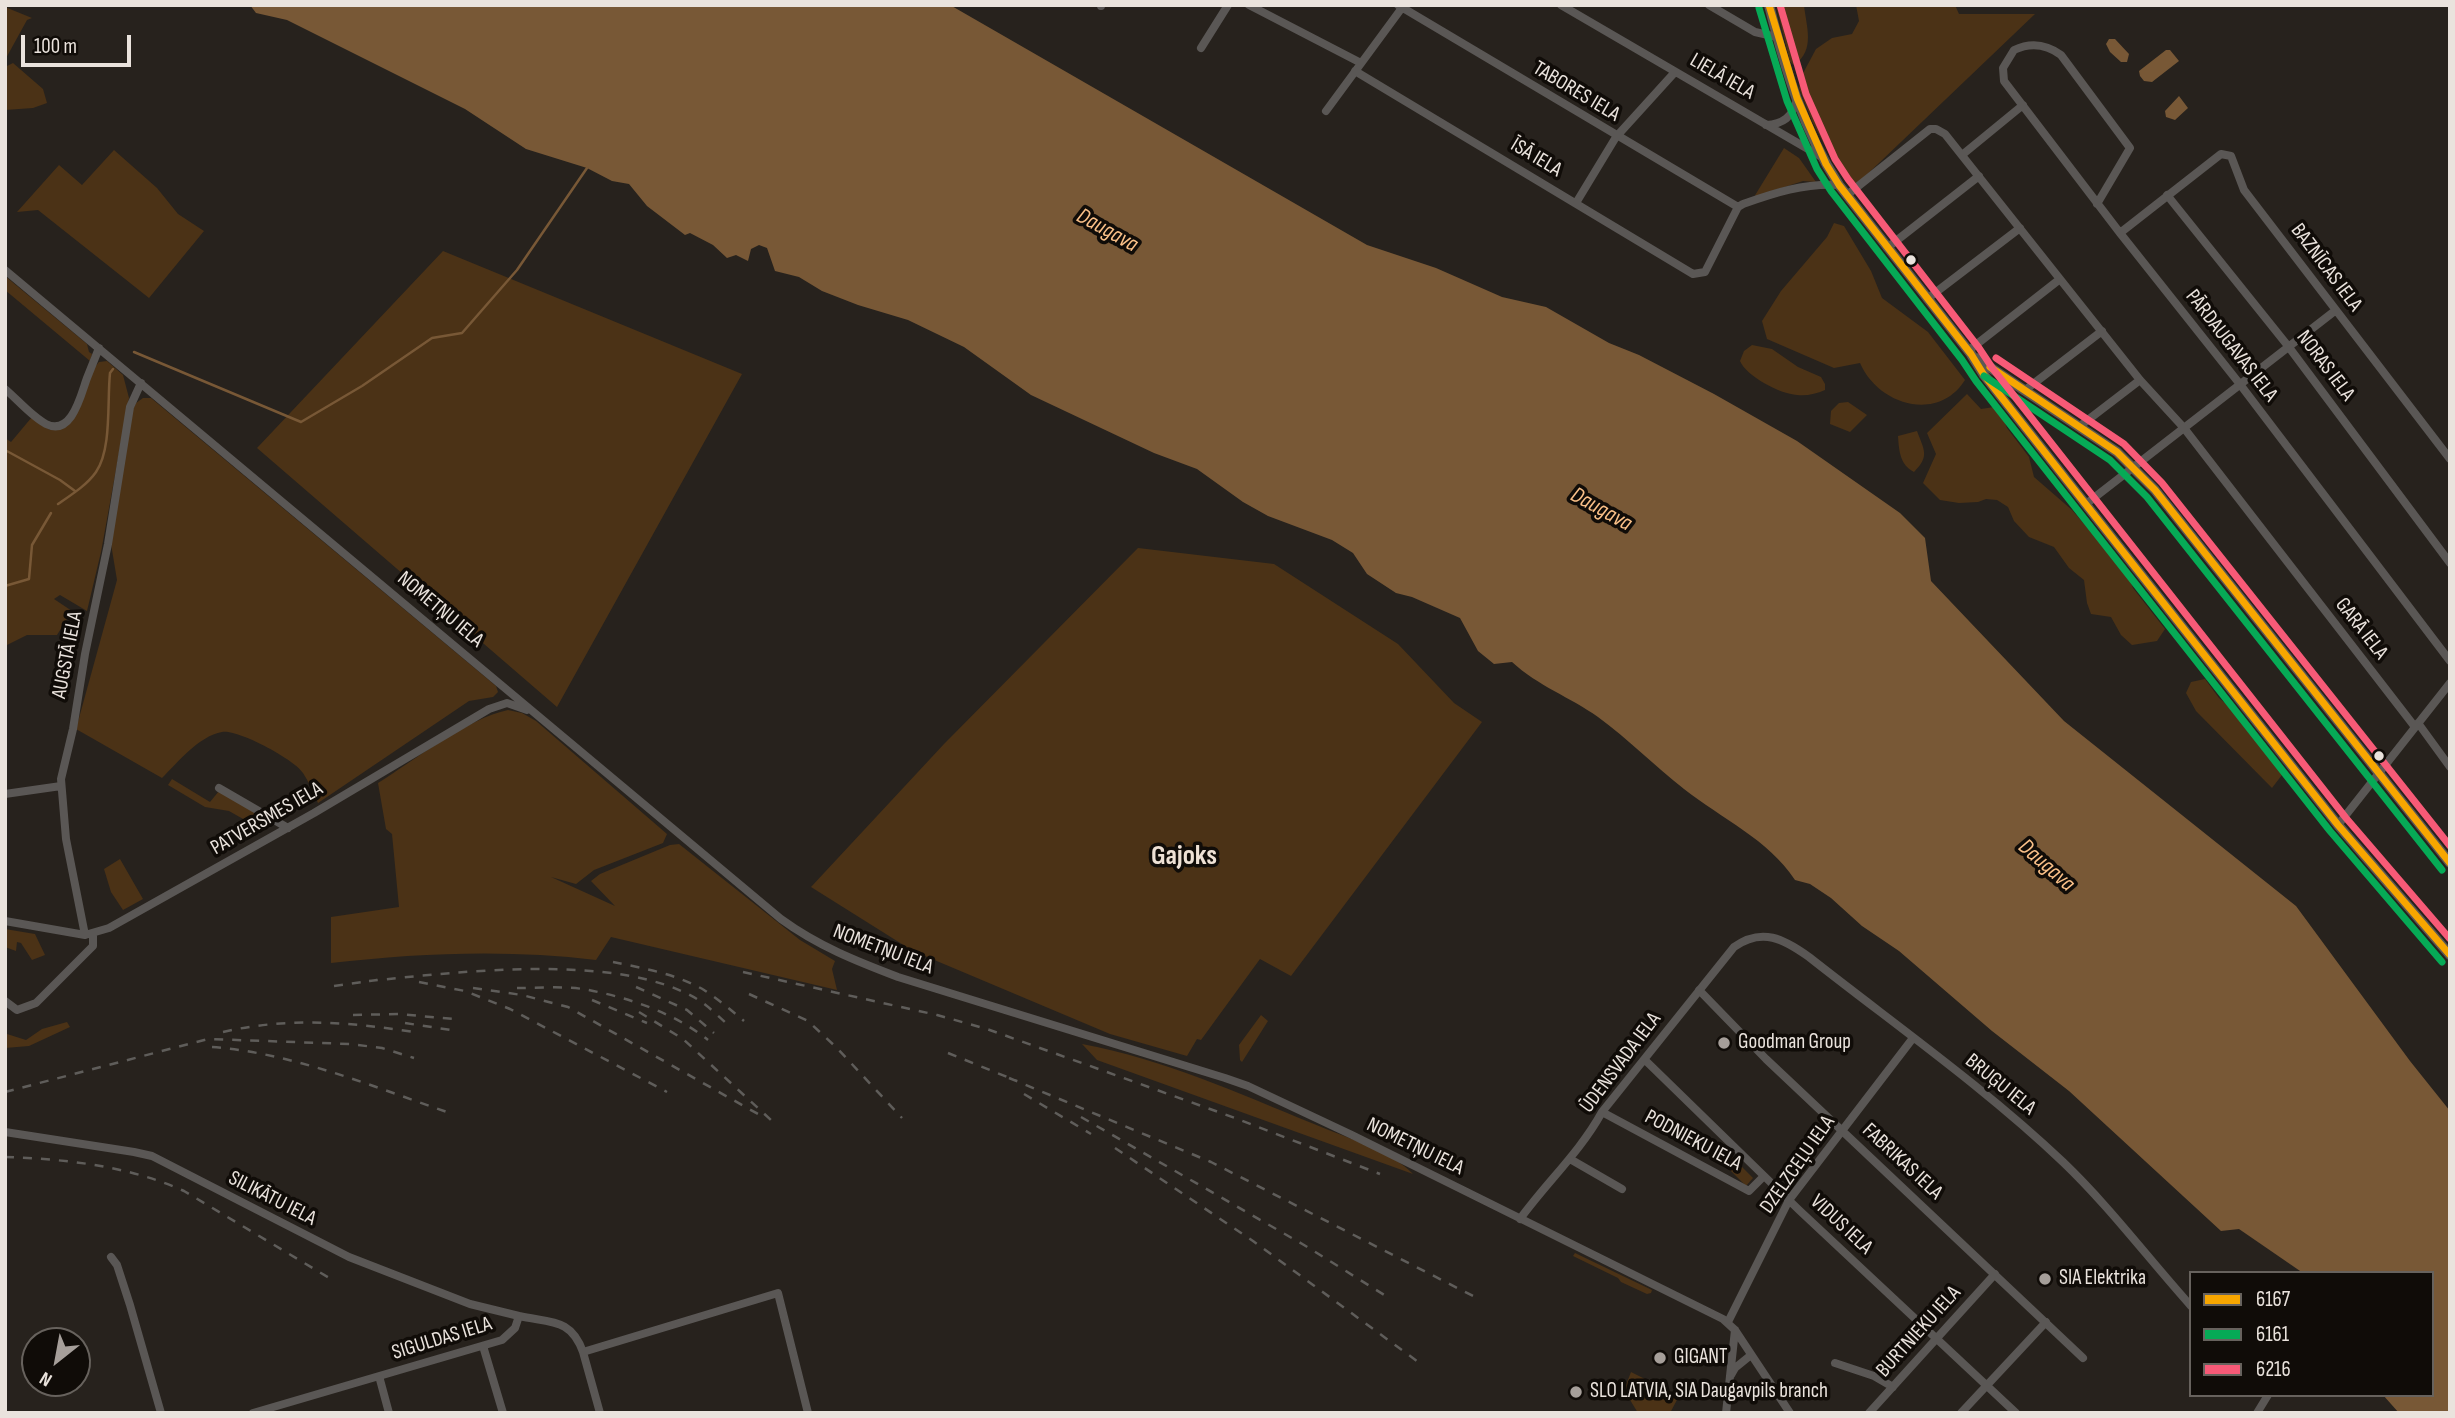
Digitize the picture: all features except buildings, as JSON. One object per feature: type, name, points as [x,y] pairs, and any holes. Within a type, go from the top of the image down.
[{"type":"main road","points":[[1769,5],[1797,99],[1819,156]]},
{"type":"main road","name":"LIELĀ IELA","points":[[1819,156],[1984,375],[2337,825],[2450,955]]},
{"type":"main road","points":[[1970,353],[2117,452],[2155,490],[2450,863]]},
{"type":"street","points":[[1201,48],[1228,5]]},
{"type":"street","points":[[1249,5],[1361,63]]},
{"type":"street","name":"LIELĀ IELA","points":[[1561,5],[1819,156]]},
{"type":"street","points":[[1709,5],[1755,32],[1777,37]]},
{"type":"street","points":[[1326,111],[1401,6]]},
{"type":"street","name":"TABORES IELA","points":[[1401,6],[1738,207]]},
{"type":"street","name":"PĀRDAUGAVAS IELA","points":[[2097,204],[2130,148],[2061,55],[2048,47],[2033,44],[2014,50],[2003,68],[2004,81],[2097,204],[2239,383],[2450,661]]},
{"type":"street","name":"ĪSĀ IELA","points":[[1355,71],[1693,274],[1705,272],[1738,207]]},
{"type":"street","points":[[1576,203],[1616,136],[1675,72]]},
{"type":"street","points":[[1766,125],[1787,119],[1795,108],[1797,99]]},
{"type":"street","points":[[1962,155],[2023,105]]},
{"type":"street","name":"GARĀ IELA","points":[[1847,195],[1930,129],[1945,134],[2140,380],[2185,428],[2450,767]]},
{"type":"street","name":"BAZNĪCAS IELA","points":[[2167,195],[2221,154],[2231,156],[2244,190],[2450,459]]},
{"type":"street","points":[[1887,248],[1979,176]]},
{"type":"street","points":[[1738,207],[1781,190],[1824,184],[1839,185]]},
{"type":"street","points":[[2120,233],[2167,195]]},
{"type":"street","name":"NORAS IELA","points":[[2167,195],[2288,346],[2450,563]]},
{"type":"street","points":[[1927,299],[2020,228]]},
{"type":"street","name":"NOMETŅU IELA","points":[[5,270],[781,919],[830,950],[898,977],[1248,1086],[1731,1326]]},
{"type":"street","points":[[1970,353],[2060,279]]},
{"type":"street","points":[[2086,504],[2336,310]]},
{"type":"street","points":[[2024,391],[2102,331]]},
{"type":"street","points":[[5,389],[44,423],[55,427],[63,424],[81,399],[99,348]]},
{"type":"street","points":[[2080,426],[2140,380]]},
{"type":"street","name":"AUGSTĀ IELA","points":[[89,935],[66,839],[62,767],[73,729],[85,654],[108,544],[130,407],[141,383]]},
{"type":"street","points":[[2337,825],[2450,683]]},
{"type":"street","name":"PATVERSMES IELA","points":[[89,935],[119,923],[288,828],[489,709],[508,703],[536,713]]},
{"type":"street","points":[[5,794],[61,786]]},
{"type":"street","points":[[219,788],[288,828]]},
{"type":"street","points":[[5,921],[89,935],[93,946],[36,1003],[16,1010],[5,1001]]},
{"type":"street","name":"ŪDENSVADA IELA","points":[[1520,1219],[1570,1159],[1602,1112],[1734,947],[1745,939],[1754,937]]},
{"type":"street","name":"BRUĢU IELA","points":[[1754,937],[1768,937],[1790,943],[1990,1096],[2065,1164],[2189,1304]]},
{"type":"street","name":"FABRIKAS IELA","points":[[1699,990],[1766,1059],[2083,1358]]},
{"type":"street","name":"DZELZCEĻU IELA","points":[[1731,1326],[1789,1200],[1913,1038]]},
{"type":"street","name":"VIDUS IELA","points":[[1644,1060],[2016,1413]]},
{"type":"street","name":"PODNIEKU IELA","points":[[1602,1112],[1749,1191],[1764,1176]]},
{"type":"street","name":"SILIKĀTU IELA","points":[[5,1132],[152,1156],[319,1243],[374,1268],[470,1304],[519,1317]]},
{"type":"street","points":[[1570,1159],[1622,1189]]},
{"type":"street","points":[[111,1257],[117,1265],[161,1413]]},
{"type":"street","name":"BURTNIEKU IELA","points":[[1869,1413],[1996,1274]]},
{"type":"street","points":[[600,1413],[583,1352],[778,1293],[805,1412]]},
{"type":"street","name":"SIGULDAS IELA","points":[[253,1413],[483,1346],[509,1336],[519,1317],[568,1328],[578,1338],[583,1352]]},
{"type":"street","points":[[1961,1413],[2046,1322]]},
{"type":"street","points":[[1731,1326],[1790,1413]]},
{"type":"street","points":[[1726,1413],[1731,1375],[1731,1326]]},
{"type":"street","points":[[483,1346],[503,1413]]},
{"type":"street","points":[[1731,1375],[1735,1368],[1751,1355]]},
{"type":"street","points":[[1835,1363],[1874,1376],[1893,1387]]},
{"type":"street","points":[[379,1376],[389,1413]]},
{"type":"street","points":[[2257,1413],[2267,1397]]},
{"type":"shaded area","points":[[1776,5],[1804,5],[1808,29],[1807,45],[1801,59],[1794,65],[1790,62]]},
{"type":"shaded area","points":[[1856,5],[1955,5],[1959,14],[2035,14],[1857,184],[1849,184],[1836,167],[1812,121],[1799,88],[1801,77],[1816,49],[1832,38],[1852,34],[1859,21]]},
{"type":"shaded area","points":[[5,7],[32,18],[27,20],[5,60]]},
{"type":"shaded area","points":[[13,63],[43,89],[47,103],[33,108],[5,110],[5,67]]},
{"type":"shaded area","points":[[1784,148],[1799,158],[1816,182],[1803,181],[1754,197]]},
{"type":"shaded area","points":[[114,150],[157,188],[178,214],[204,231],[149,298],[38,210],[17,212],[59,165],[82,185]]},
{"type":"shaded area","points":[[1834,223],[1844,226],[1871,271],[1882,298],[1928,332],[1965,380],[1953,393],[1940,401],[1925,405],[1909,403],[1880,389],[1860,363],[1834,368],[1767,339],[1762,321],[1781,291],[1827,237]]},
{"type":"shaded area","points":[[443,251],[742,374],[557,707],[257,448]]},
{"type":"shaded area","points":[[5,276],[87,344],[92,354],[90,361],[5,290]]},
{"type":"shaded area","points":[[1752,345],[1772,349],[1798,367],[1821,377],[1825,390],[1797,395],[1764,383],[1743,367],[1740,361],[1744,351]]},
{"type":"shaded area","points":[[107,361],[123,375],[129,398],[101,552],[87,611],[60,595],[54,599],[72,611],[57,635],[27,635],[5,646],[5,438],[11,442],[32,417],[50,430],[63,427],[95,367],[99,362]]},
{"type":"shaded area","points":[[1967,394],[1981,409],[1994,407],[2029,457],[2034,477],[2072,510],[2128,575],[2133,588],[2165,629],[2157,641],[2132,645],[2121,635],[2111,617],[2091,614],[2084,580],[2069,568],[2054,547],[2029,537],[2014,521],[2008,507],[1997,500],[1959,503],[1940,500],[1923,483],[1936,454],[1927,433]]},
{"type":"shaded area","points":[[143,398],[151,398],[496,686],[498,692],[493,697],[469,701],[318,803],[298,767],[240,735],[230,732],[213,734],[189,750],[162,778],[76,729],[117,580],[111,544],[132,411],[136,403]]},
{"type":"shaded area","points":[[1848,402],[1867,415],[1850,432],[1830,424],[1831,411],[1839,403]]},
{"type":"shaded area","points":[[1917,431],[1924,457],[1914,472],[1903,461],[1898,436]]},
{"type":"shaded area","points":[[1138,548],[1274,564],[1398,644],[1454,703],[1482,722],[1291,976],[1260,959],[1201,1040],[1197,1039],[1187,1056],[1110,1034],[913,951],[811,887],[944,744]]},
{"type":"shaded area","points":[[2205,679],[2219,698],[2246,721],[2285,771],[2272,788],[2196,711],[2186,693],[2191,682]]},
{"type":"shaded area","points":[[508,710],[522,713],[536,721],[667,834],[663,843],[594,870],[576,884],[551,877],[615,906],[591,881],[600,874],[670,845],[679,844],[800,940],[835,961],[832,969],[837,990],[611,937],[596,960],[496,953],[331,963],[331,917],[399,907],[392,834],[386,829],[378,783],[459,731]]},
{"type":"shaded area","points":[[172,779],[210,802],[219,791],[269,821],[259,828],[229,811],[205,807],[168,785]]},
{"type":"shaded area","points":[[120,859],[143,899],[123,910],[111,892],[104,869]]},
{"type":"shaded area","points":[[5,929],[35,934],[45,955],[32,960],[21,943],[17,942],[16,951],[5,947]]},
{"type":"shaded area","points":[[1261,1015],[1268,1021],[1242,1062],[1239,1045]]},
{"type":"shaded area","points":[[67,1022],[70,1027],[29,1046],[5,1048],[7,1034],[26,1040],[42,1029]]},
{"type":"shaded area","points":[[1082,1044],[1142,1058],[1229,1089],[1366,1145],[1393,1159],[1413,1174],[1097,1060]]},
{"type":"shaded area","points":[[1730,1155],[1753,1178],[1746,1186],[1723,1163]]},
{"type":"shaded area","points":[[1575,1253],[1652,1290],[1651,1293],[1647,1294],[1621,1282],[1573,1256]]},
{"type":"shaded area","points":[[1631,1372],[1679,1396],[1670,1413],[1638,1413],[1624,1390]]},
{"type":"water","name":"Daugava","points":[[250,5],[950,5],[1367,245],[1436,268],[1502,297],[1546,307],[1609,343],[1639,355],[1714,394],[1797,441],[1900,513],[1925,538],[1931,581],[2064,721],[2296,906],[2450,1111],[2450,1413],[2399,1413],[2385,1397],[2434,1397],[2434,1271],[2300,1271],[2239,1229],[2221,1231],[2069,1091],[1992,1031],[1899,951],[1862,926],[1831,898],[1810,884],[1795,880],[1758,841],[1684,789],[1598,717],[1532,678],[1512,662],[1494,664],[1478,651],[1460,618],[1396,593],[1367,574],[1353,553],[1332,540],[1268,516],[1243,502],[1197,469],[1154,453],[1031,395],[964,347],[908,320],[858,305],[822,291],[799,277],[775,271],[767,248],[759,245],[751,249],[748,261],[736,255],[727,258],[713,245],[690,233],[685,235],[647,206],[629,184],[612,181],[587,168],[526,149],[465,109],[287,20],[256,13]]},
{"type":"water","points":[[2109,39],[2115,39],[2129,54],[2127,62],[2121,62],[2110,52],[2106,44]]},
{"type":"water","points":[[2166,50],[2170,50],[2179,61],[2152,82],[2144,81],[2139,71]]},
{"type":"water","points":[[2179,96],[2188,108],[2175,120],[2166,117],[2165,111]]},
{"type":"waterway","points":[[134,352],[301,422],[362,386],[432,338],[462,333],[517,270],[587,168]]},
{"type":"waterway","points":[[58,504],[88,481],[101,462],[107,438],[110,373],[113,369]]},
{"type":"waterway","points":[[5,450],[75,491]]},
{"type":"waterway","points":[[5,586],[29,579],[32,545],[51,513]]},
{"type":"railway","points":[[613,962],[659,972],[694,984],[744,1021]]},
{"type":"railway","points":[[369,981],[491,970],[582,970],[625,975],[664,984],[697,999],[726,1023]]},
{"type":"railway","points":[[743,972],[937,1015],[987,1029],[1235,1118],[1380,1174]]},
{"type":"railway","points":[[334,986],[377,980]]},
{"type":"railway","points":[[419,982],[465,991],[510,1009],[667,1092]]},
{"type":"railway","points":[[636,987],[687,1010],[714,1033]]},
{"type":"railway","points":[[473,988],[522,995],[568,1007],[758,1114]]},
{"type":"railway","points":[[517,988],[575,988],[616,996],[680,1021],[708,1040]]},
{"type":"railway","points":[[749,994],[808,1021],[902,1118]]},
{"type":"railway","points":[[592,1000],[647,1023]]},
{"type":"railway","points":[[639,1012],[683,1039],[771,1120]]},
{"type":"railway","points":[[353,1015],[398,1014],[454,1019]]},
{"type":"railway","points":[[223,1032],[295,1023],[365,1026],[414,1032]]},
{"type":"railway","points":[[405,1023],[457,1031]]},
{"type":"railway","points":[[5,1092],[208,1039],[350,1044],[382,1048],[414,1058]]},
{"type":"railway","points":[[212,1047],[242,1050],[302,1063],[447,1112]]},
{"type":"railway","points":[[948,1053],[1017,1081]]},
{"type":"railway","points":[[1009,1078],[1211,1162],[1475,1297]]},
{"type":"railway","points":[[1024,1094],[1091,1134]]},
{"type":"railway","points":[[1081,1117],[1304,1245],[1386,1296]]},
{"type":"railway","points":[[1115,1148],[1253,1241],[1421,1364]]},
{"type":"railway","points":[[5,1157],[97,1165],[163,1182],[184,1191],[331,1279]]},
{"type":"transit line","name":"6167","points":[[1769,5],[1797,98],[1826,164],[1839,185],[1971,354],[1984,375],[2338,825],[2450,955]]},
{"type":"transit line","name":"6216","points":[[1780,5],[1806,94],[1835,159],[1848,179],[1993,369],[2346,818],[2450,939]]},
{"type":"transit line","name":"6161","points":[[1759,8],[1787,101],[1817,169],[1831,191],[1976,381],[2330,831],[2442,962]]},
{"type":"transit line","name":"6216","points":[[1996,358],[2124,444],[2162,483],[2450,846]]},
{"type":"transit line","name":"6167","points":[[1990,367],[2117,452],[2155,490],[2450,863]]},
{"type":"transit line","name":"6161","points":[[1984,376],[2110,460],[2147,497],[2442,870]]},
{"type":"place","name":"Goodman Group","points":[[1724,1043]]},
{"type":"place","name":"SIA Elektrika","points":[[2045,1279]]},
{"type":"place","name":"GIGANT","points":[[1660,1358]]},
{"type":"place","name":"SLO LATVIA, SIA Daugavpils branch","points":[[1576,1392]]},
{"type":"district","name":"Gajoks","points":[[1184,857]]}]
